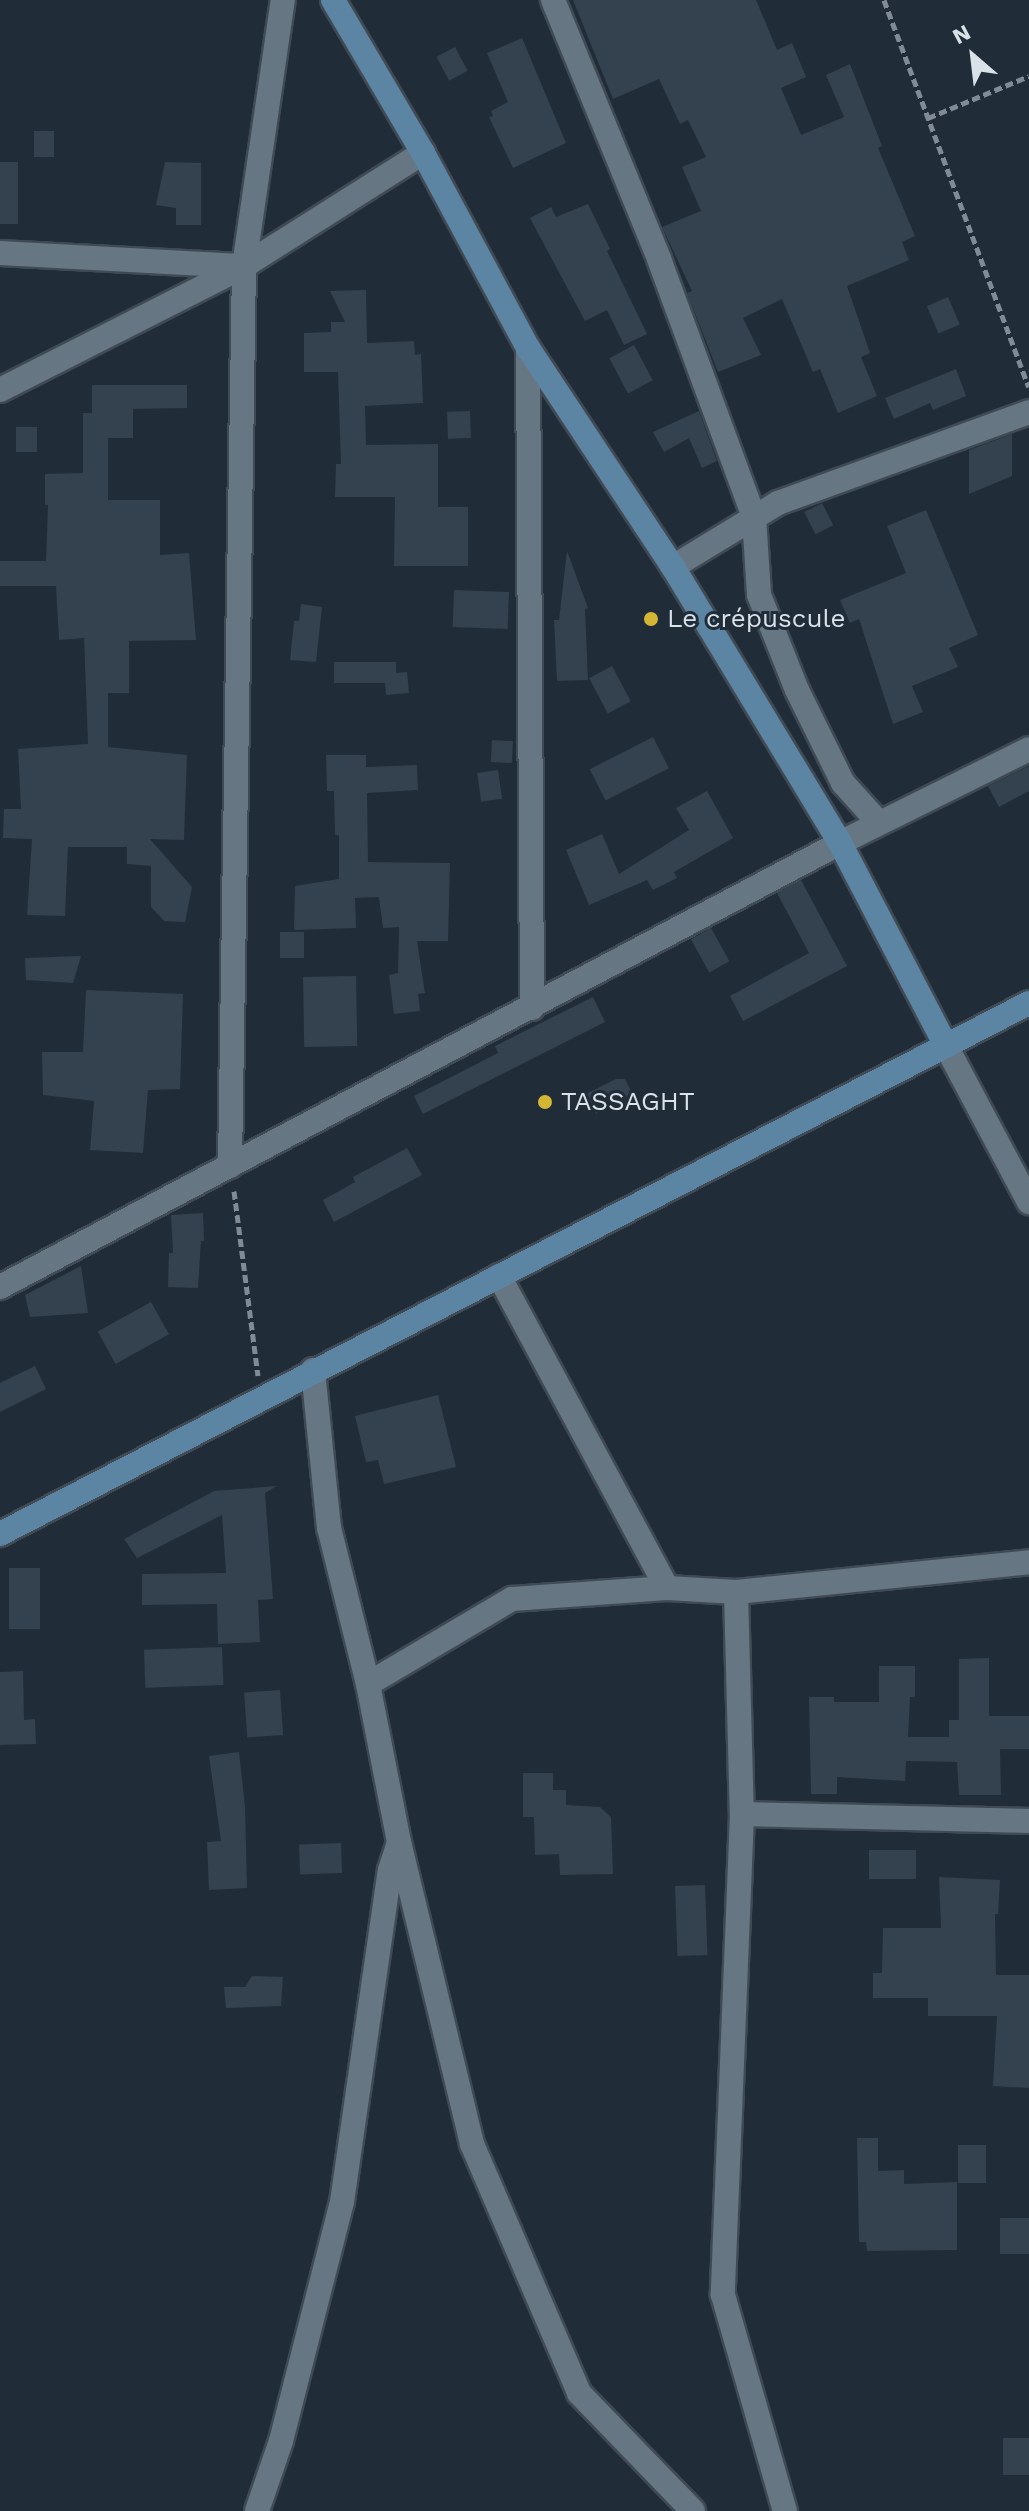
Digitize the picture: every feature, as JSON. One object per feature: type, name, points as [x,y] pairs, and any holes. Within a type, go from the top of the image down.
[{"type":"street","points":[[230,1166],[244,266],[283,0]]},
{"type":"street","points":[[333,0],[423,153],[528,348],[673,567],[840,843],[1029,1202]]},
{"type":"street","points":[[553,0],[659,259],[754,517],[759,595],[797,690],[843,783],[879,823]]},
{"type":"street","points":[[0,390],[244,266],[423,153]]},
{"type":"street","points":[[0,253],[244,266]]},
{"type":"street","points":[[528,348],[532,1008]]},
{"type":"street","points":[[673,567],[778,503],[1029,412]]},
{"type":"street","points":[[0,1287],[840,843],[1029,749]]},
{"type":"street","points":[[0,1534],[1029,1003]]},
{"type":"street","points":[[499,1276],[667,1588]]},
{"type":"street","points":[[313,1370],[329,1528],[368,1684],[399,1842],[472,2144],[579,2393],[693,2511]]},
{"type":"street","points":[[368,1684],[512,1599],[667,1588],[736,1592],[1029,1562]]},
{"type":"street","points":[[736,1592],[742,1814],[723,2295],[785,2511]]},
{"type":"street","points":[[742,1814],[1029,1821]]},
{"type":"street","points":[[257,2511],[281,2441],[342,2202],[390,1870],[399,1842]]},
{"type":"path","points":[[884,0],[1029,387]]},
{"type":"path","points":[[928,118],[1029,76]]},
{"type":"path","points":[[230,1166],[261,1399]]},
{"type":"building","points":[[573,0],[756,0],[777,50],[792,43],[806,77],[781,88],[801,135],[844,117],[826,75],[850,64],[882,146],[878,148],[915,236],[902,242],[909,260],[847,286],[870,353],[861,357],[877,396],[838,413],[820,369],[813,372],[782,299],[743,318],[761,355],[718,372],[687,293],[692,291],[662,227],[701,211],[682,167],[706,157],[688,120],[680,124],[659,79],[613,99]]},
{"type":"building","points":[[522,38],[566,143],[513,168],[489,117],[493,116],[491,111],[508,102],[487,53]]},
{"type":"building","points":[[455,47],[468,71],[449,81],[436,57]]},
{"type":"building","points":[[34,131],[54,131],[54,157],[34,157]]},
{"type":"building","points":[[0,162],[18,162],[18,224],[0,224]]},
{"type":"building","points":[[165,162],[201,163],[201,225],[176,225],[176,208],[156,205]]},
{"type":"building","points":[[588,204],[647,334],[624,345],[607,310],[585,321],[530,218],[551,207],[556,217]]},
{"type":"building","points":[[366,290],[367,343],[414,341],[415,355],[421,354],[423,403],[365,406],[366,445],[438,444],[438,507],[468,507],[468,566],[394,566],[395,497],[335,497],[336,464],[341,464],[338,372],[304,372],[304,333],[331,332],[331,322],[345,322],[330,291]]},
{"type":"building","points":[[948,297],[960,325],[939,334],[927,306]]},
{"type":"building","points":[[634,345],[653,380],[628,393],[609,358]]},
{"type":"building","points":[[956,369],[966,396],[933,410],[930,403],[894,419],[885,398]]},
{"type":"building","points":[[92,385],[187,385],[187,408],[133,409],[133,438],[108,438],[108,500],[160,500],[160,555],[189,553],[196,640],[129,641],[129,693],[108,693],[108,747],[187,755],[184,840],[150,839],[192,887],[185,922],[164,921],[151,907],[151,866],[127,864],[127,847],[68,847],[65,916],[27,915],[32,839],[3,838],[4,809],[21,809],[18,749],[88,744],[84,638],[59,640],[56,586],[0,586],[0,561],[46,561],[48,505],[45,505],[45,474],[83,473],[83,413],[92,413]]},
{"type":"building","points":[[470,411],[471,438],[448,439],[447,412]]},
{"type":"building","points":[[699,411],[717,461],[702,468],[689,438],[664,452],[653,432]]},
{"type":"building","points":[[16,427],[37,427],[37,452],[16,452]]},
{"type":"building","points":[[1012,434],[1012,476],[969,494],[969,450]]},
{"type":"building","points":[[822,503],[833,525],[816,534],[804,512]]},
{"type":"building","points":[[926,510],[978,635],[949,648],[958,667],[912,686],[923,712],[893,724],[859,619],[850,623],[840,600],[906,573],[887,526]]},
{"type":"building","points":[[567,551],[588,608],[585,609],[588,680],[557,681],[554,620],[559,620]]},
{"type":"building","points":[[454,590],[509,592],[508,629],[453,627]]},
{"type":"building","points":[[301,604],[322,607],[316,662],[290,660],[294,621],[299,621]]},
{"type":"building","points":[[334,662],[396,662],[396,673],[407,672],[409,693],[386,695],[385,683],[334,683]]},
{"type":"building","points":[[612,666],[631,701],[608,714],[589,678]]},
{"type":"building","points":[[653,737],[669,768],[606,800],[590,769]]},
{"type":"building","points":[[492,740],[513,741],[512,763],[491,762]]},
{"type":"building","points":[[326,755],[366,755],[366,767],[417,765],[418,790],[367,793],[368,862],[450,863],[448,941],[417,941],[425,993],[418,994],[420,1011],[394,1014],[389,975],[398,973],[399,927],[383,928],[379,897],[355,898],[356,928],[294,930],[295,886],[339,879],[339,835],[335,835],[334,791],[327,791]]},
{"type":"building","points":[[1029,766],[1029,791],[999,807],[988,786]]},
{"type":"building","points":[[498,770],[502,799],[481,802],[477,773]]},
{"type":"building","points":[[707,791],[733,838],[674,872],[677,878],[653,890],[647,880],[589,905],[566,850],[602,834],[619,874],[689,830],[676,808]]},
{"type":"building","points":[[801,880],[847,966],[743,1021],[730,996],[809,953],[777,893]]},
{"type":"building","points":[[711,928],[729,961],[709,972],[691,939]]},
{"type":"building","points":[[280,932],[304,932],[304,958],[280,958]]},
{"type":"building","points":[[81,956],[73,983],[26,980],[25,958]]},
{"type":"building","points":[[356,976],[357,1046],[304,1047],[303,977]]},
{"type":"building","points":[[86,990],[183,994],[180,1089],[148,1090],[143,1153],[90,1150],[94,1101],[43,1095],[42,1052],[83,1052]]},
{"type":"building","points":[[593,997],[605,1022],[423,1114],[414,1096],[498,1053],[495,1046]]},
{"type":"building","points":[[616,1079],[625,1079],[633,1095],[596,1114],[586,1094]]},
{"type":"building","points":[[407,1148],[422,1175],[334,1222],[323,1200],[355,1182],[353,1177]]},
{"type":"building","points":[[203,1213],[204,1241],[201,1241],[198,1288],[168,1287],[169,1253],[173,1253],[171,1215]]},
{"type":"building","points":[[81,1266],[88,1313],[30,1317],[25,1295]]},
{"type":"building","points":[[151,1302],[169,1334],[116,1364],[98,1332]]},
{"type":"building","points":[[35,1366],[46,1389],[0,1412],[0,1383]]},
{"type":"building","points":[[438,1395],[456,1467],[384,1484],[378,1460],[366,1462],[355,1416]]},
{"type":"building","points":[[277,1486],[265,1493],[273,1599],[258,1600],[260,1642],[218,1644],[217,1604],[142,1605],[142,1574],[226,1573],[222,1515],[137,1558],[124,1539],[214,1491]]},
{"type":"building","points":[[9,1568],[40,1568],[40,1629],[9,1629]]},
{"type":"building","points":[[222,1647],[223,1685],[145,1688],[144,1650]]},
{"type":"building","points":[[989,1658],[989,1716],[1029,1716],[1029,1749],[1000,1749],[1001,1795],[959,1795],[957,1762],[906,1761],[905,1781],[837,1777],[837,1794],[811,1794],[809,1697],[834,1697],[834,1702],[879,1702],[879,1666],[915,1666],[915,1697],[910,1697],[908,1737],[949,1737],[949,1720],[959,1720],[959,1659]]},
{"type":"building","points":[[23,1671],[24,1720],[35,1719],[36,1744],[0,1745],[0,1672]]},
{"type":"building","points":[[280,1690],[283,1735],[247,1737],[244,1693]]},
{"type":"building","points":[[239,1752],[245,1807],[247,1888],[209,1890],[207,1842],[221,1841],[209,1756]]},
{"type":"building","points":[[523,1773],[553,1773],[553,1790],[566,1790],[566,1805],[600,1807],[611,1817],[613,1874],[560,1875],[559,1854],[535,1855],[534,1817],[523,1817]]},
{"type":"building","points":[[341,1843],[342,1873],[300,1874],[299,1844]]},
{"type":"building","points":[[869,1850],[916,1850],[916,1879],[869,1879]]},
{"type":"building","points":[[939,1877],[1000,1880],[998,1914],[995,1914],[996,1975],[1029,1975],[1029,2088],[993,2086],[997,2016],[928,2016],[928,1998],[873,1998],[873,1973],[882,1973],[883,1928],[941,1928]]},
{"type":"building","points":[[705,1885],[707,1955],[677,1956],[675,1886]]},
{"type":"building","points":[[252,1976],[283,1977],[281,2006],[226,2008],[224,1987],[245,1987]]},
{"type":"building","points":[[857,2138],[878,2138],[878,2171],[904,2170],[904,2184],[957,2182],[957,2250],[867,2251],[866,2242],[859,2242]]},
{"type":"building","points":[[958,2145],[986,2145],[986,2183],[958,2183]]},
{"type":"building","points":[[1000,2218],[1029,2218],[1029,2254],[1000,2254]]},
{"type":"building","points":[[1003,2438],[1029,2438],[1029,2475],[1003,2475]]},
{"type":"place","name":"Le crépuscule","points":[[651,619]]},
{"type":"place","name":"TASSAGHT","points":[[545,1102]]}]
